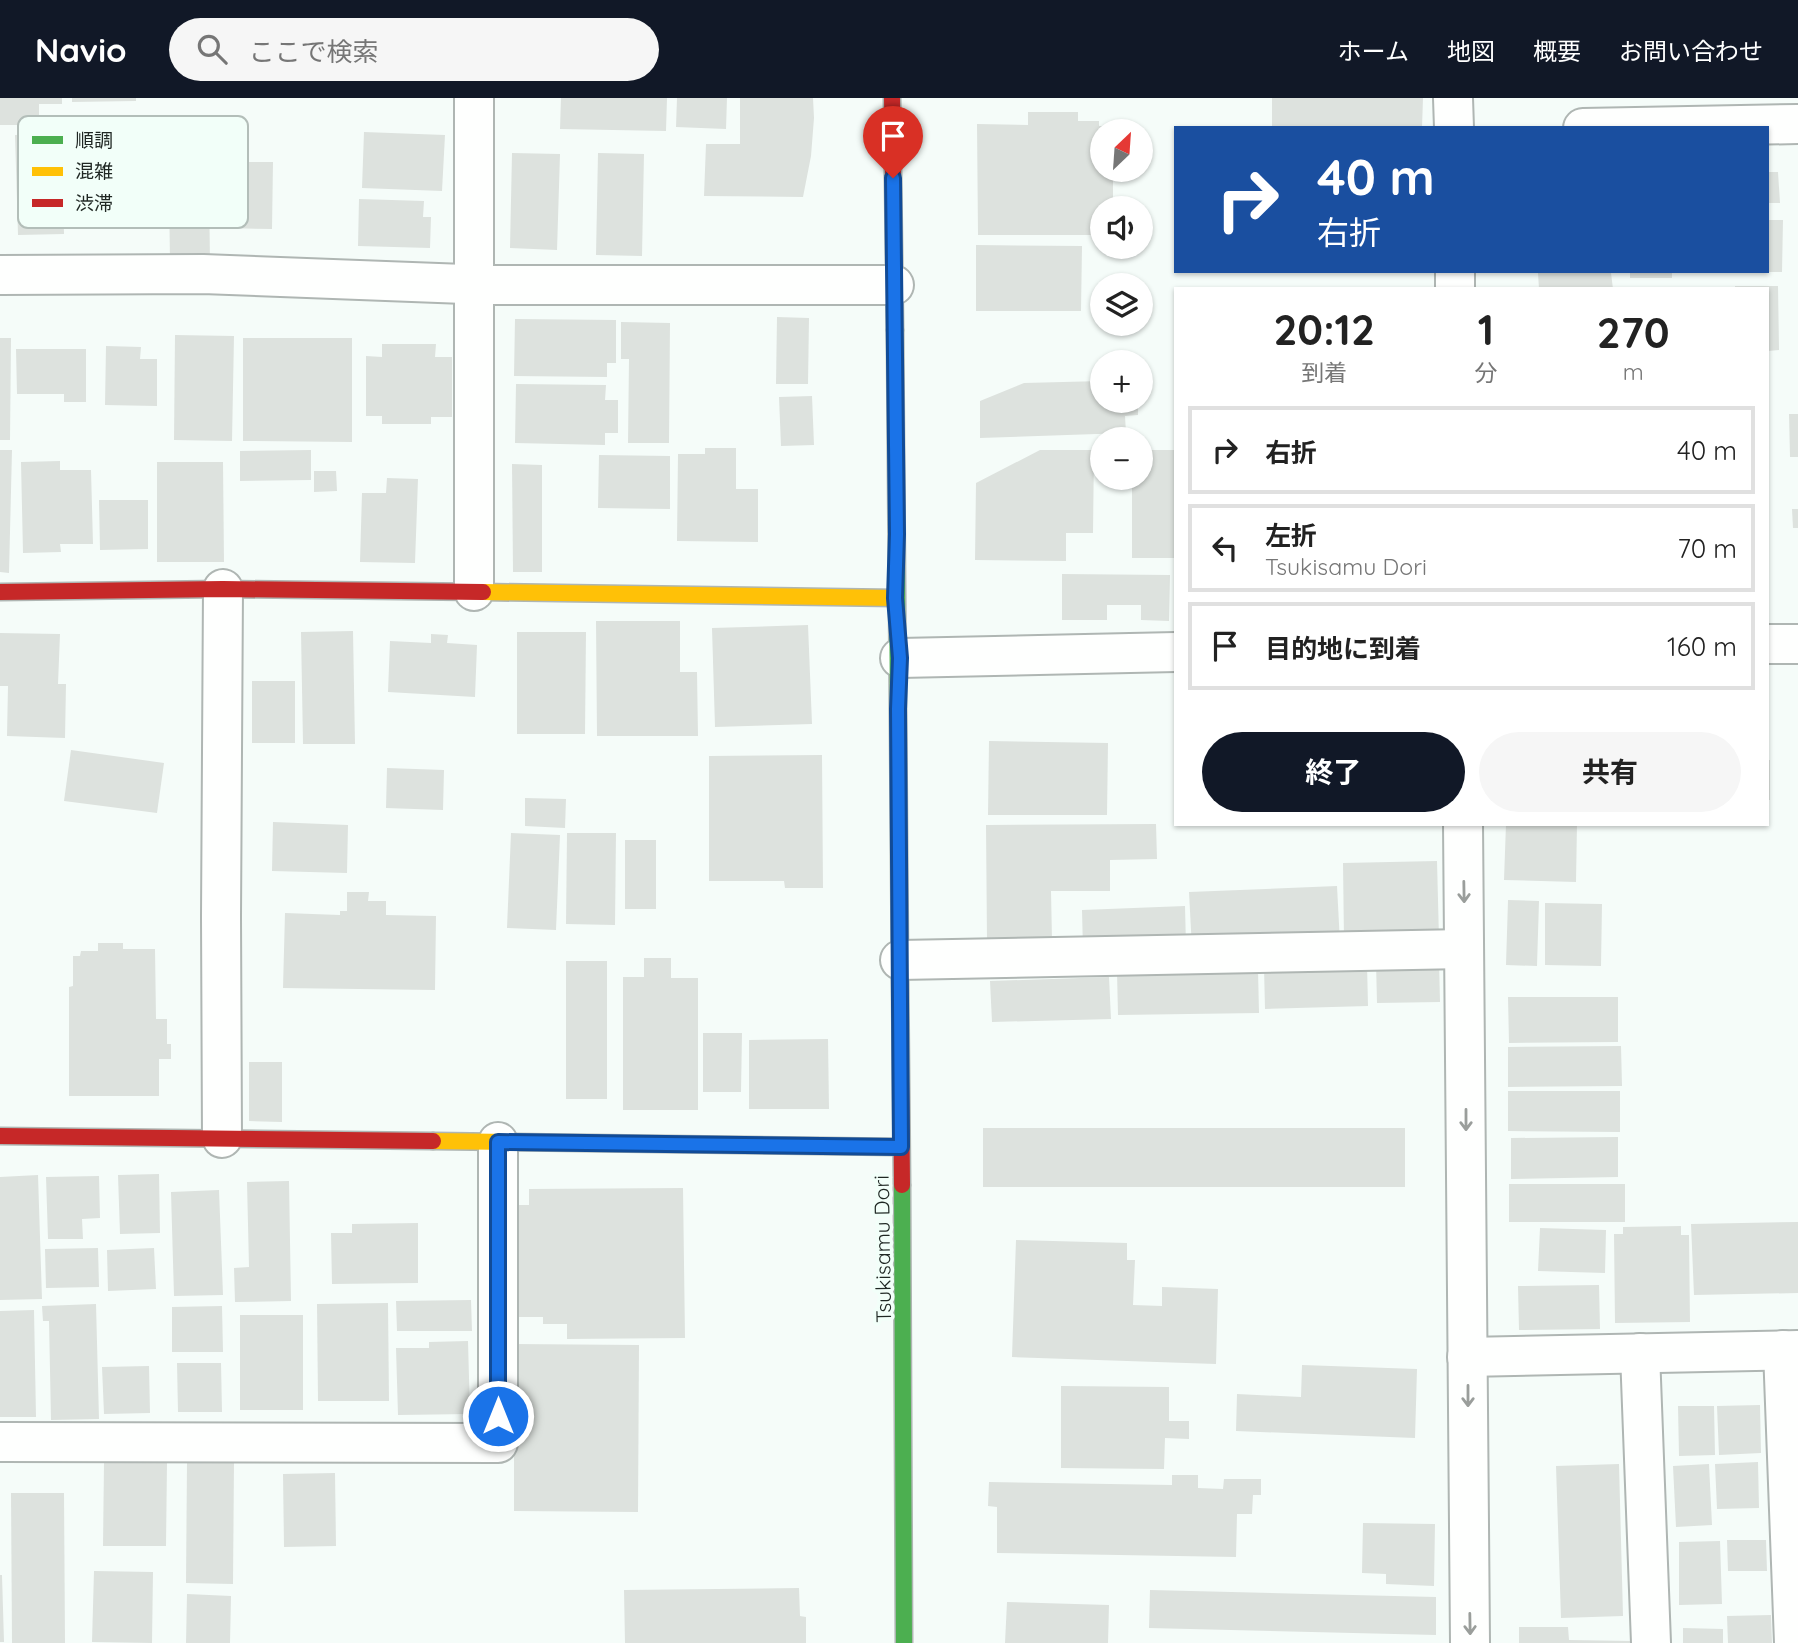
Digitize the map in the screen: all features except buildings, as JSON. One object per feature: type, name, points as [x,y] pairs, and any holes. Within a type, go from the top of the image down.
[{"type":"main road","name":"Tsukisamu Dori","points":[[892,98],[897,534],[895,598],[900,658],[904,1643]]},
{"type":"main road","points":[[0,592],[223,589],[895,598]]},
{"type":"main road","points":[[0,1136],[901,1147]]},
{"type":"street","points":[[474,98],[474,591]]},
{"type":"street","points":[[1454,98],[1454,126]]},
{"type":"street","points":[[1690,126],[1798,124]]},
{"type":"street","points":[[0,275],[203,274],[473,283],[894,285]]},
{"type":"street","points":[[222,1138],[220,917],[223,589]]},
{"type":"street","points":[[1769,644],[1798,644]]},
{"type":"street","points":[[900,658],[1174,652]]},
{"type":"street","points":[[1463,826],[1470,1643]]},
{"type":"street","points":[[900,960],[1464,949]]},
{"type":"street","points":[[0,1442],[498,1443],[498,1142]]},
{"type":"street","points":[[1467,1357],[1791,1350],[1794,1643]]},
{"type":"street","points":[[1640,1353],[1651,1643]]},
{"type":"traffic: fast","points":[[895,330],[900,971]]},
{"type":"traffic: fast","points":[[902,1185],[904,1643]]},
{"type":"traffic: slow","points":[[483,592],[895,598]]},
{"type":"traffic: slow","points":[[433,1141],[901,1147]]},
{"type":"traffic: jam","points":[[892,98],[895,330]]},
{"type":"traffic: jam","points":[[0,592],[223,589],[483,592]]},
{"type":"traffic: jam","points":[[900,971],[902,1185]]},
{"type":"traffic: jam","points":[[0,1136],[433,1141]]},
{"type":"route","points":[[498,1416],[498,1142],[901,1147],[898,709],[900,658],[895,598],[897,534],[893,178]]}]
